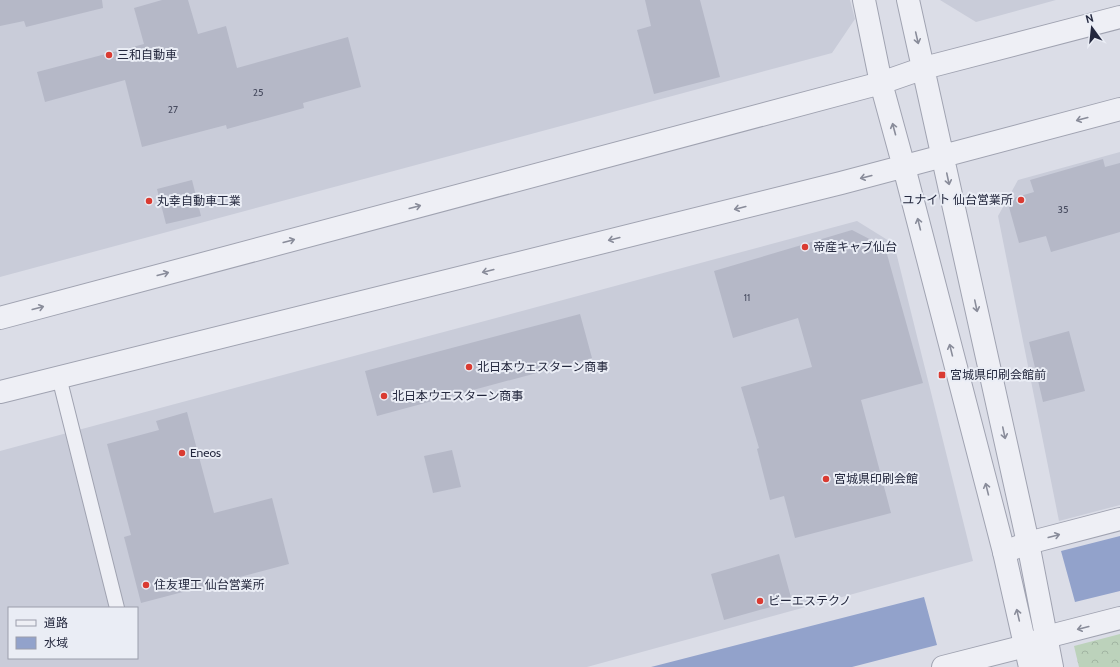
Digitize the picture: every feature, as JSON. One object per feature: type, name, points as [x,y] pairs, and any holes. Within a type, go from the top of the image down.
[{"type":"street","points":[[864,0],[881,83],[1004,552],[1030,667]]},
{"type":"street","points":[[908,0],[1028,543],[1052,667]]},
{"type":"street","points":[[0,318],[881,83],[924,68],[1120,17]]},
{"type":"street","points":[[0,392],[904,167],[1120,109]]},
{"type":"street","points":[[1004,552],[1028,543],[1120,519]]},
{"type":"street","points":[[943,667],[1025,646],[1046,637],[1120,618]]},
{"type":"lane","points":[[58,377],[117,607]]},
{"type":"shaded area","points":[[0,0],[850,0],[855,19],[832,53],[0,277]]},
{"type":"shaded area","points":[[940,0],[1056,0],[976,22]]},
{"type":"shaded area","points":[[1120,152],[1120,505],[1059,521],[998,216],[1018,180]]},
{"type":"shaded area","points":[[857,221],[894,244],[973,561],[587,667],[0,667],[0,451]]},
{"type":"green space","points":[[1120,634],[1120,667],[1079,667],[1074,646]]},
{"type":"water","points":[[1120,536],[1120,591],[1075,602],[1061,551]]},
{"type":"water","points":[[924,597],[937,645],[852,667],[651,667]]},
{"type":"building","points":[[0,0],[102,0],[103,8],[26,27],[24,21],[0,26]]},
{"type":"building","points":[[162,0],[188,0],[198,34],[226,26],[237,68],[348,37],[361,87],[303,103],[304,108],[227,129],[226,125],[142,147],[125,80],[45,102],[37,72],[144,44],[134,8]]},
{"type":"building","points":[[645,0],[700,0],[720,77],[654,94],[637,30],[651,26]]},
{"type":"building","points":[[1103,159],[1105,167],[1120,163],[1120,232],[1051,252],[1046,236],[1019,243],[1007,200],[1034,192],[1030,180]]},
{"type":"building","points":[[192,180],[201,216],[166,224],[157,189]]},
{"type":"building","points":[[852,230],[885,247],[923,383],[861,400],[891,513],[795,538],[784,496],[770,500],[757,449],[759,448],[741,387],[812,367],[798,318],[733,338],[714,271]]},
{"type":"building","name":"北日本ウェスターン商事","points":[[580,314],[592,358],[377,416],[365,371]]},
{"type":"building","points":[[1069,331],[1085,391],[1043,402],[1029,342]]},
{"type":"building","points":[[187,412],[214,513],[272,498],[289,564],[141,603],[124,537],[131,535],[107,444],[159,430],[156,421]]},
{"type":"building","points":[[452,450],[461,487],[433,493],[424,456]]},
{"type":"building","points":[[779,554],[792,601],[724,620],[711,574]]},
{"type":"place","name":"三和自動車","points":[[109,55]]},
{"type":"place","name":"ユナイト 仙台営業所","points":[[1021,200]]},
{"type":"place","name":"丸幸自動車工業","points":[[149,201]]},
{"type":"place","name":"帝産キャブ仙台","points":[[805,247]]},
{"type":"place","name":"北日本ウェスターン商事","points":[[469,367]]},
{"type":"place","name":"宮城県印刷会館前","points":[[942,375]]},
{"type":"place","name":"北日本ウエスターン商事","points":[[384,396]]},
{"type":"place","name":"Eneos","points":[[182,453]]},
{"type":"place","name":"宮城県印刷会館","points":[[826,479]]},
{"type":"place","name":"住友理工 仙台営業所","points":[[146,585]]},
{"type":"place","name":"ビーエステクノ","points":[[760,601]]}]
